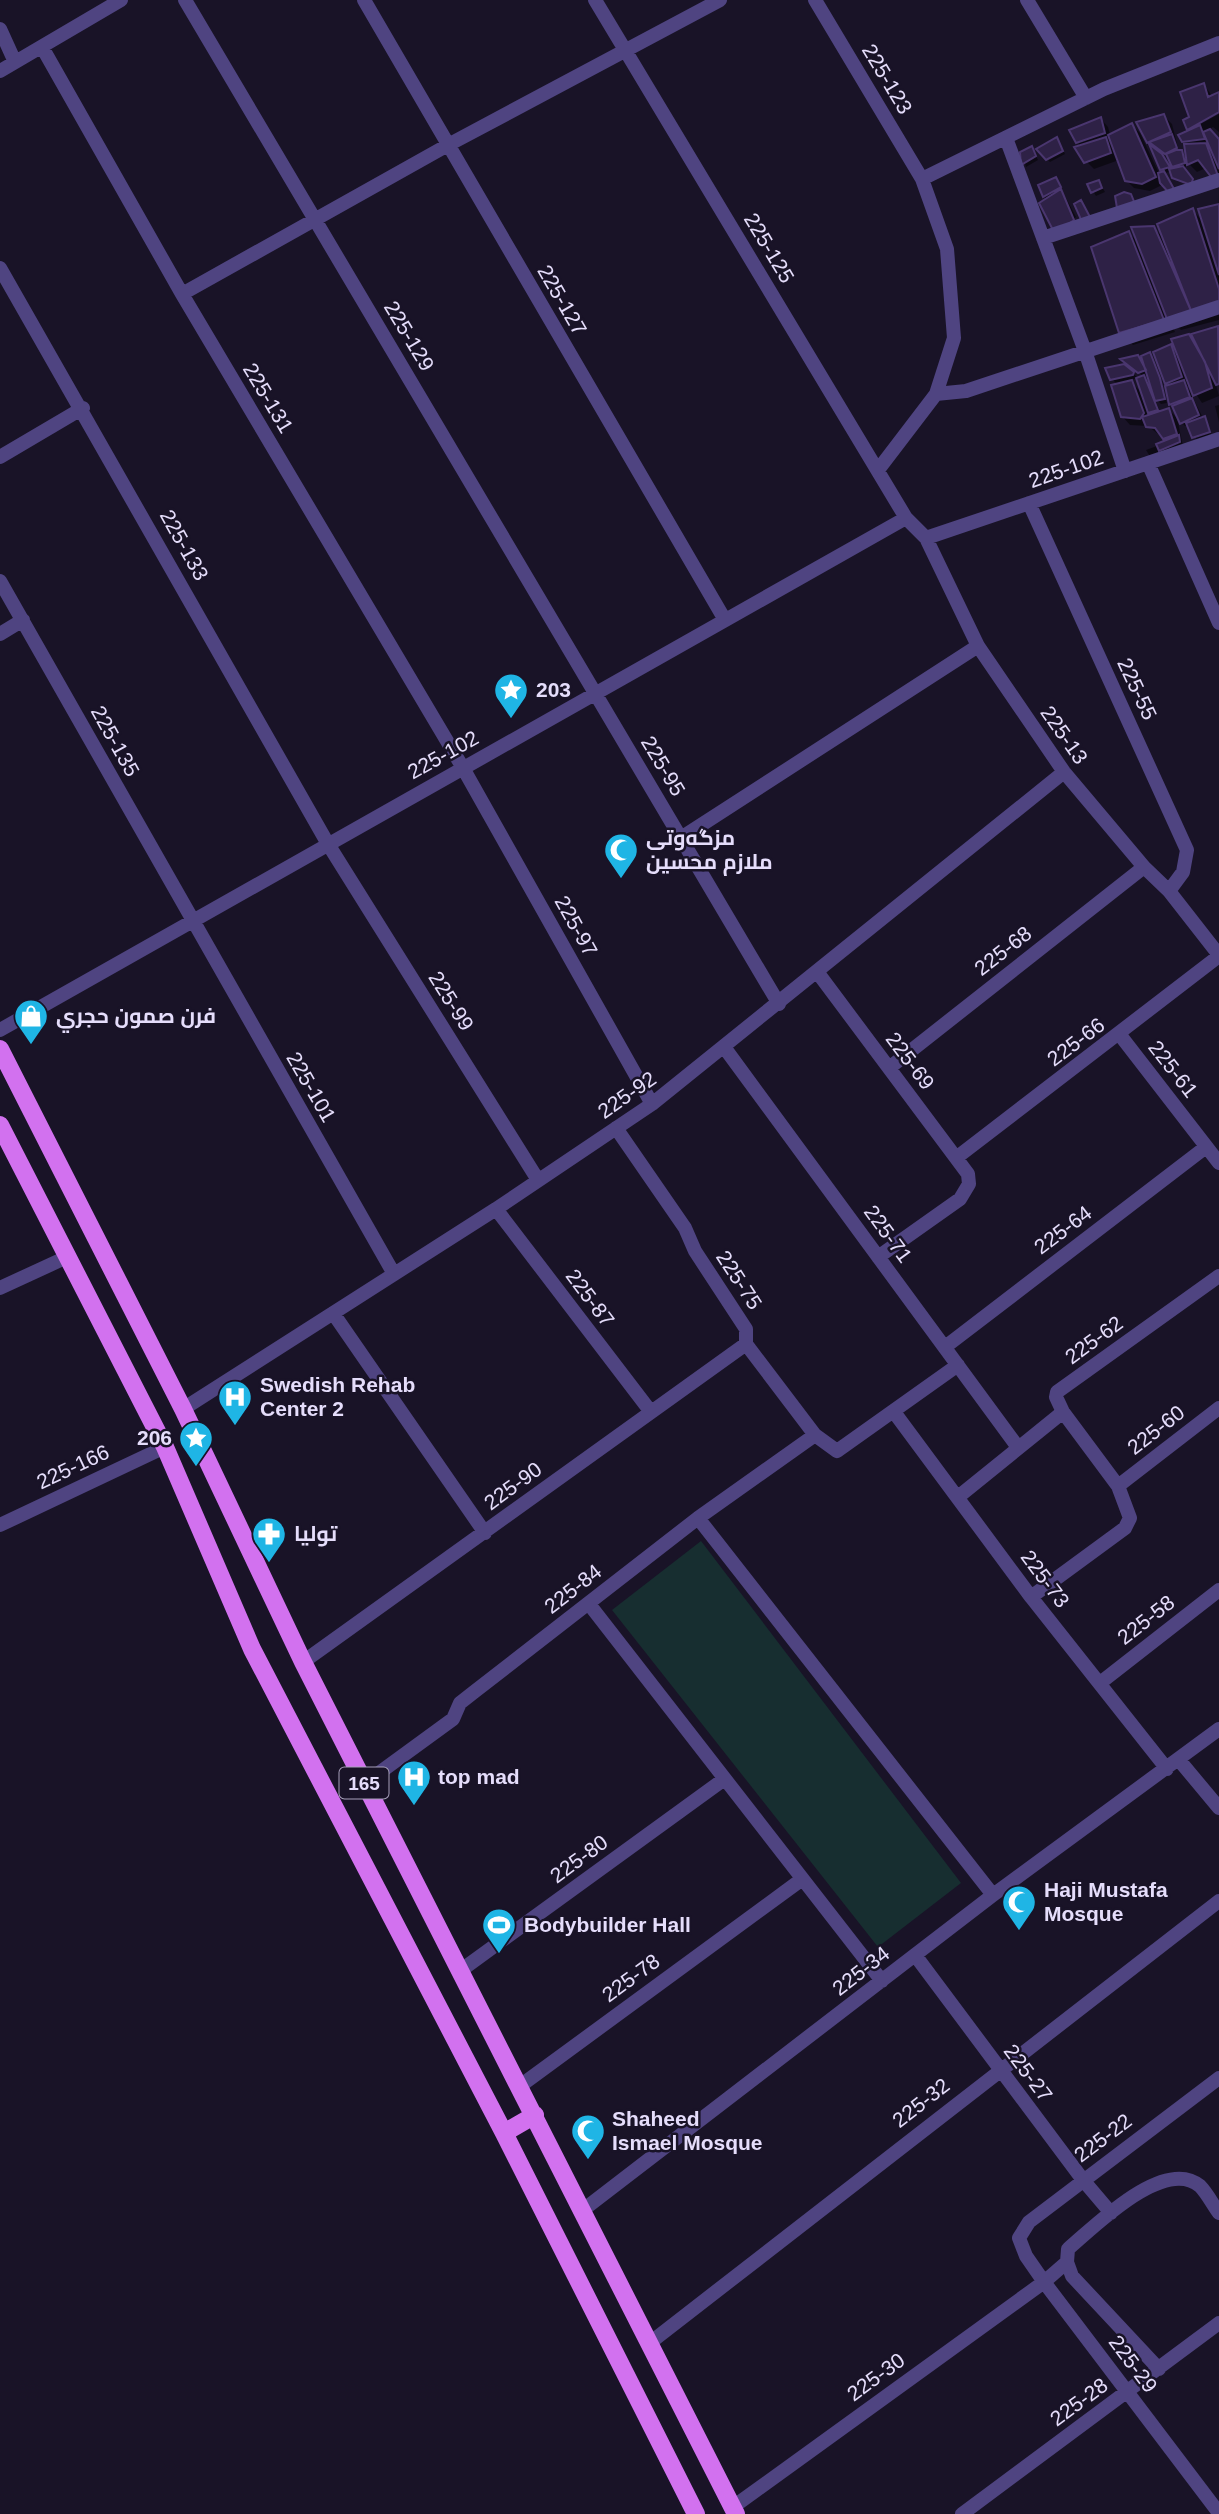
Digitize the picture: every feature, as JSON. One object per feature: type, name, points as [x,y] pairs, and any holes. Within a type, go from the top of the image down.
[{"type":"main road","name":"165","points":[[0,1049],[183,1409],[364,1784],[735,2510]]},
{"type":"main road","name":"165","points":[[0,1125],[165,1447],[252,1649],[504,2133],[696,2514]]},
{"type":"main road","points":[[504,2133],[535,2115]]},
{"type":"street","points":[[0,71],[121,0]]},
{"type":"street","name":"225-129","points":[[186,0],[596,694]]},
{"type":"street","name":"225-127","points":[[365,0],[725,620]]},
{"type":"street","name":"225-125","points":[[595,0],[906,518]]},
{"type":"street","points":[[182,294],[448,145],[720,0]]},
{"type":"street","name":"225-123","points":[[815,0],[922,179],[947,249],[954,338],[936,394],[878,470]]},
{"type":"street","points":[[1027,0],[1086,98]]},
{"type":"street","points":[[0,29],[15,62]]},
{"type":"street","points":[[922,179],[1086,98],[1219,43]]},
{"type":"street","name":"225-131","points":[[42,47],[182,294],[463,768]]},
{"type":"street","points":[[1006,138],[1085,351],[1125,471]]},
{"type":"street","points":[[1043,238],[1219,180]]},
{"type":"street","name":"225-133","points":[[1,272],[83,408],[328,844]]},
{"type":"street","points":[[936,394],[966,391],[1219,307]]},
{"type":"street","points":[[0,457],[83,408]]},
{"type":"street","name":"225-102","points":[[926,538],[1219,439]]},
{"type":"street","points":[[1148,463],[1219,623]]},
{"type":"street","name":"225-55","points":[[1029,503],[1187,850],[1183,872],[1169,891]]},
{"type":"street","name":"225-102","points":[[0,1030],[906,518]]},
{"type":"street","name":"225-13","points":[[906,518],[926,538],[978,646],[1064,772],[1144,867],[1169,891],[1219,955]]},
{"type":"street","name":"225-135","points":[[0,580],[192,921]]},
{"type":"street","points":[[0,634],[23,620]]},
{"type":"street","points":[[681,838],[978,646]]},
{"type":"street","name":"225-95","points":[[596,694],[779,1004]]},
{"type":"street","name":"225-97","points":[[463,768],[652,1104]]},
{"type":"street","name":"225-92","points":[[183,1409],[496,1209],[652,1104],[818,973],[1064,772]]},
{"type":"street","name":"225-99","points":[[328,844],[538,1180]]},
{"type":"street","name":"225-68","points":[[889,1068],[1144,867]]},
{"type":"street","name":"225-101","points":[[192,921],[394,1274]]},
{"type":"street","name":"225-66","points":[[956,1158],[1120,1035],[1219,955]]},
{"type":"street","name":"225-69","points":[[818,973],[968,1174],[969,1184],[960,1199],[878,1257]]},
{"type":"street","name":"225-61","points":[[1120,1035],[1219,1163]]},
{"type":"street","name":"225-71","points":[[724,1047],[1017,1446]]},
{"type":"street","name":"225-75","points":[[617,1128],[685,1228],[695,1251],[747,1329],[746,1345],[816,1435],[837,1451],[894,1412]]},
{"type":"street","name":"225-64","points":[[945,1347],[1206,1147]]},
{"type":"street","name":"225-87","points":[[496,1209],[651,1412]]},
{"type":"street","points":[[0,1288],[67,1257]]},
{"type":"street","name":"225-62","points":[[1063,1412],[1056,1393],[1219,1276]]},
{"type":"street","points":[[333,1313],[485,1532]]},
{"type":"street","name":"225-90","points":[[303,1662],[746,1345]]},
{"type":"street","points":[[894,1412],[958,1365]]},
{"type":"street","name":"225-60","points":[[1118,1486],[1219,1408]]},
{"type":"street","name":"225-73","points":[[894,1412],[1031,1597],[1167,1769]]},
{"type":"street","points":[[958,1497],[1017,1446],[1063,1412],[1118,1486],[1130,1518],[1125,1528],[1031,1597]]},
{"type":"street","name":"225-84","points":[[364,1784],[453,1719],[460,1703],[698,1518],[816,1435]]},
{"type":"street","name":"225-166","points":[[0,1525],[165,1447]]},
{"type":"street","points":[[698,1518],[993,1895]]},
{"type":"street","name":"225-58","points":[[1100,1683],[1219,1590]]},
{"type":"street","points":[[589,1604],[723,1780],[882,1981]]},
{"type":"street","name":"225-34","points":[[583,2210],[993,1895],[1219,1729]]},
{"type":"street","points":[[1180,1760],[1219,1808]]},
{"type":"street","name":"225-80","points":[[460,1971],[723,1780]]},
{"type":"street","name":"225-78","points":[[520,2086],[801,1880]]},
{"type":"street","name":"225-32","points":[[651,2342],[999,2069],[1219,1901]]},
{"type":"street","name":"225-27","points":[[915,1955],[1083,2180],[1111,2213]]},
{"type":"street","name":"225-22","points":[[1019,2238],[1029,2222],[1219,2078]]},
{"type":"street","name":"225-30","points":[[735,2510],[1044,2282],[1067,2262],[1068,2249],[1111,2213],[1160,2181],[1184,2179],[1200,2186],[1219,2213]]},
{"type":"street","name":"225-29","points":[[1019,2238],[1026,2256],[1044,2282],[1219,2513]]},
{"type":"street","points":[[1067,2262],[1072,2276],[1087,2295],[1159,2369]]},
{"type":"street","name":"225-28","points":[[962,2514],[1219,2323]]},
{"type":"green space","points":[[701,1541],[961,1883],[878,1947],[612,1610]]},
{"type":"building","points":[[1204,83],[1208,97],[1219,92],[1219,112],[1187,130],[1183,120],[1189,117],[1180,92]]},
{"type":"building","points":[[1164,114],[1171,132],[1147,143],[1136,122]]},
{"type":"building","points":[[1101,117],[1105,133],[1076,143],[1069,130]]},
{"type":"building","points":[[1132,123],[1156,177],[1142,184],[1125,181],[1108,135]]},
{"type":"building","points":[[1200,125],[1205,139],[1182,142],[1178,135]]},
{"type":"building","points":[[1210,129],[1219,139],[1219,169],[1203,132]]},
{"type":"building","points":[[1172,134],[1177,148],[1165,154],[1149,142]]},
{"type":"building","points":[[1057,137],[1063,151],[1046,160],[1036,149]]},
{"type":"building","points":[[1106,137],[1111,153],[1084,163],[1074,147]]},
{"type":"building","points":[[1206,143],[1218,176],[1212,178],[1198,160],[1187,165],[1184,144]]},
{"type":"building","points":[[1149,144],[1162,154],[1170,167],[1160,170]]},
{"type":"building","points":[[1032,146],[1036,156],[1021,165],[1020,152]]},
{"type":"building","points":[[1182,150],[1185,163],[1172,167],[1166,154]]},
{"type":"building","points":[[1183,166],[1193,179],[1191,185],[1172,178],[1169,169]]},
{"type":"building","points":[[1164,171],[1174,189],[1170,194],[1160,183],[1158,173]]},
{"type":"building","points":[[1056,177],[1061,187],[1043,197],[1038,185]]},
{"type":"building","points":[[1099,180],[1102,188],[1091,193],[1087,184]]},
{"type":"building","points":[[1061,189],[1074,220],[1055,234],[1039,203]]},
{"type":"building","points":[[1124,192],[1131,194],[1135,204],[1117,208],[1115,196]]},
{"type":"building","points":[[1081,200],[1091,219],[1083,224],[1074,204]]},
{"type":"building","points":[[1219,204],[1219,275],[1198,209]]},
{"type":"building","points":[[1193,208],[1219,289],[1219,305],[1192,313],[1157,224]]},
{"type":"building","points":[[1154,226],[1192,313],[1167,319],[1131,227]]},
{"type":"building","points":[[1129,231],[1164,320],[1119,333],[1091,247]]},
{"type":"building","points":[[1218,326],[1219,384],[1216,385],[1191,334]]},
{"type":"building","points":[[1189,334],[1205,362],[1212,388],[1193,396],[1171,339]]},
{"type":"building","points":[[1171,344],[1182,377],[1165,384],[1153,352]]},
{"type":"building","points":[[1150,352],[1165,399],[1155,401],[1141,356]]},
{"type":"building","points":[[1138,355],[1146,370],[1138,373],[1120,359]]},
{"type":"building","points":[[1124,364],[1134,372],[1133,375],[1110,380],[1105,368]]},
{"type":"building","points":[[1144,375],[1158,410],[1148,413],[1136,378]]},
{"type":"building","points":[[1132,380],[1144,413],[1140,419],[1121,417],[1111,385]]},
{"type":"building","points":[[1184,380],[1190,397],[1169,405],[1165,386]]},
{"type":"building","points":[[1192,398],[1199,415],[1180,424],[1172,406]]},
{"type":"building","points":[[1169,408],[1177,434],[1163,439],[1155,428],[1146,427],[1142,417]]},
{"type":"building","points":[[1205,416],[1210,432],[1192,438],[1186,423]]},
{"type":"building","points":[[1179,435],[1180,442],[1159,451],[1156,444]]},
{"type":"place","name":"203","points":[[511,720]]},
{"type":"place","name":"مزگه‌وتی ملازم محسین","points":[[621,880]]},
{"type":"place","name":"فرن صمون حجري","points":[[31,1046]]},
{"type":"place","name":"Swedish Rehab Center 2","points":[[235,1427]]},
{"type":"place","name":"206","points":[[196,1468]]},
{"type":"place","name":"تولیا","points":[[269,1564]]},
{"type":"place","name":"top mad","points":[[414,1807]]},
{"type":"place","name":"Haji Mustafa Mosque","points":[[1019,1932]]},
{"type":"place","name":"Bodybuilder Hall","points":[[499,1955]]},
{"type":"place","name":"Shaheed Ismael Mosque","points":[[588,2161]]}]
